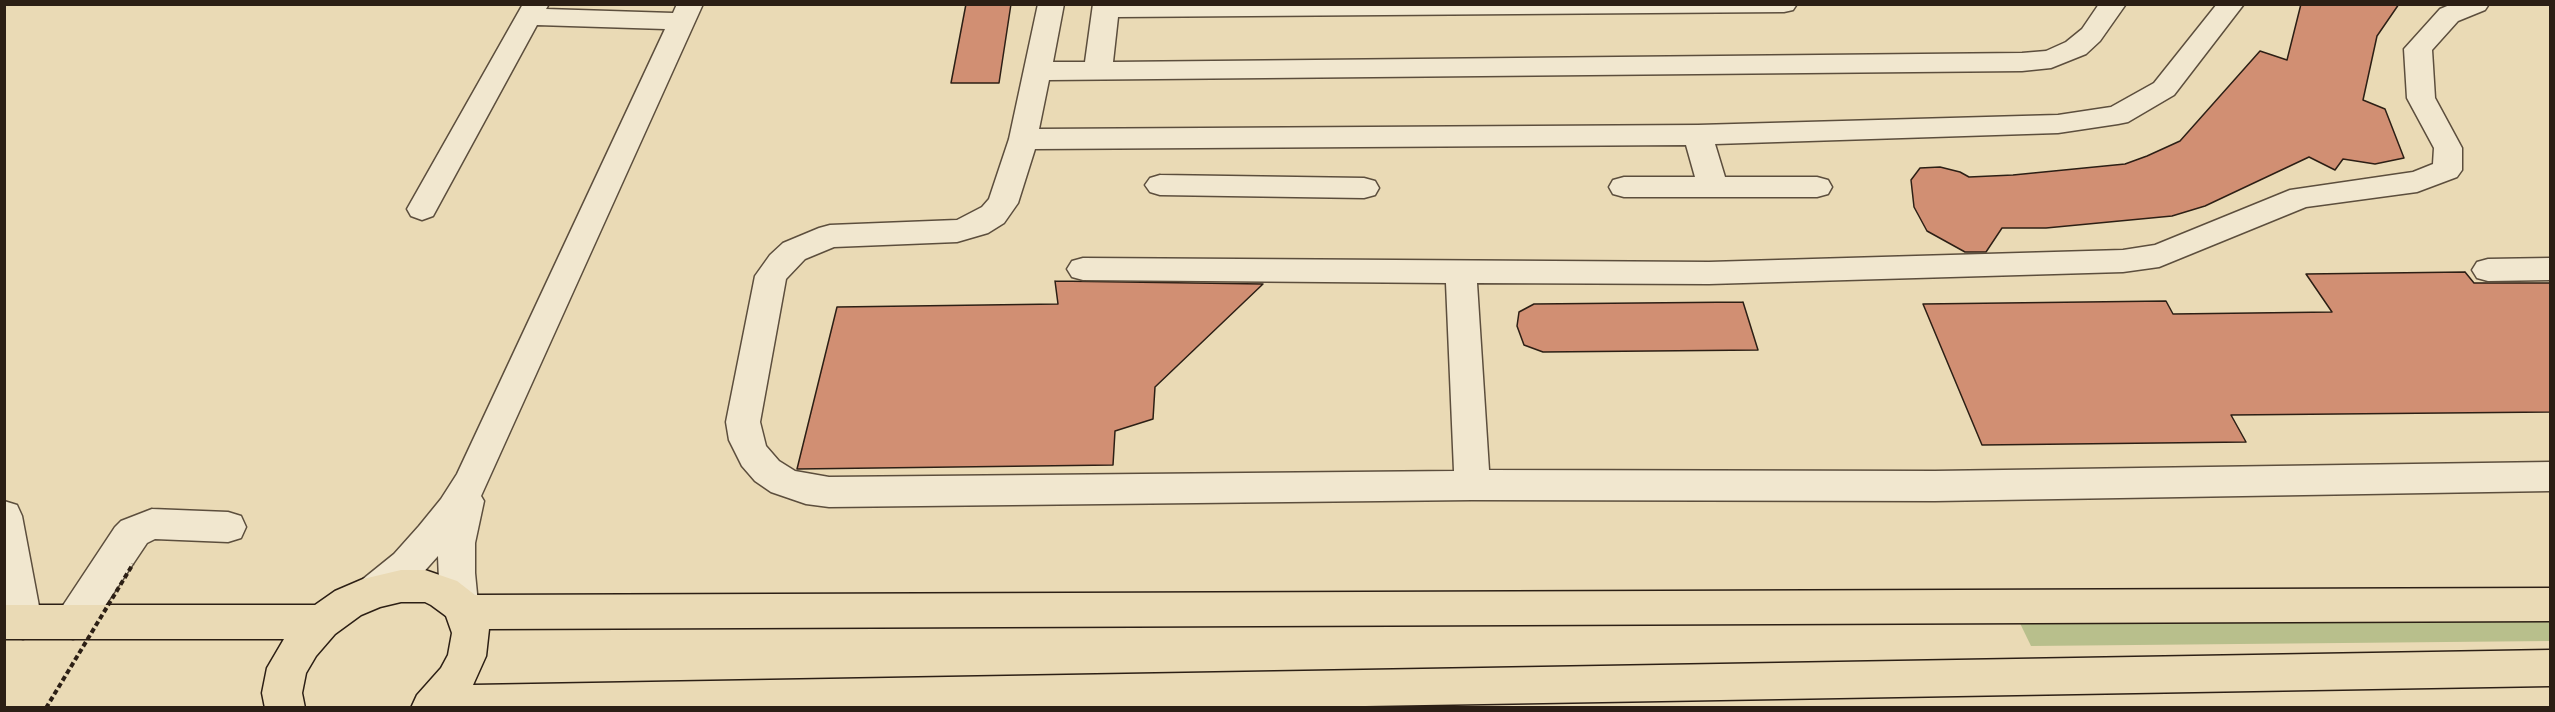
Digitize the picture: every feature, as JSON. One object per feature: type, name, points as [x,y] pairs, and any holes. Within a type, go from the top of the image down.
[{"type":"highway","points":[[285,708],[282,693],[288,668],[302,644],[322,622],[348,603],[376,591],[401,586],[425,586],[444,593],[462,608],[471,633],[467,656],[455,681],[433,706]]},
{"type":"highway","points":[[462,608],[2550,604]]},
{"type":"highway","points":[[14,622],[322,622]]},
{"type":"highway","points":[[433,706],[2304,671],[2550,669]]},
{"type":"street","points":[[1051,4],[1023,139],[1002,203],[993,215],[977,225],[957,231],[830,236],[794,251],[771,276],[766,290],[743,422],[746,440],[754,456],[767,471],[784,482],[806,489],[829,492],[1472,485],[1935,486],[2550,477]]},
{"type":"street","points":[[1098,69],[1106,7],[1784,4]]},
{"type":"street","points":[[1037,71],[2022,62],[2051,58],[2076,48],[2091,35],[2113,4]]},
{"type":"street","points":[[1023,139],[1698,135],[2058,124],[2118,115],[2164,89],[2231,4]]},
{"type":"street","points":[[1083,269],[1709,273],[2123,261],[2159,256],[2301,197],[2417,182],[2446,170],[2448,148],[2421,98],[2418,49],[2449,15],[2476,4]]},
{"type":"street","points":[[376,591],[407,565],[432,537],[454,510],[471,482],[687,13],[532,11],[422,209]]},
{"type":"street","points":[[1698,135],[1713,187]]},
{"type":"street","points":[[1255,186],[1257,137]]},
{"type":"street","points":[[1160,185],[1364,188]]},
{"type":"street","points":[[1624,187],[1817,187]]},
{"type":"street","points":[[2488,270],[2550,269]]},
{"type":"street","points":[[1461,271],[1472,485]]},
{"type":"street","points":[[462,608],[456,573],[457,543],[462,512],[471,482]]},
{"type":"street","points":[[4,516],[14,622]]},
{"type":"street","points":[[72,622],[134,532],[152,524],[228,527]]},
{"type":"path","points":[[46,708],[133,564]]},
{"type":"green space","points":[[2550,611],[2550,641],[2031,646],[2016,615]]},
{"type":"building","points":[[966,4],[1011,4],[999,83],[951,83]]},
{"type":"building","points":[[2301,4],[2399,4],[2377,36],[2363,100],[2385,109],[2404,158],[2375,164],[2343,159],[2335,170],[2309,157],[2205,206],[2172,216],[2046,228],[2002,228],[1986,252],[1965,252],[1927,231],[1914,207],[1911,180],[1920,168],[1940,167],[1969,177],[2013,175],[2125,164],[2147,156],[2180,141],[2260,51],[2287,60]]},
{"type":"building","points":[[2465,272],[2474,283],[2550,283],[2550,412],[2231,415],[2246,442],[1982,445],[1923,304],[2166,301],[2173,314],[2332,312],[2306,274]]},
{"type":"building","points":[[1055,281],[1263,284],[1155,387],[1153,419],[1115,431],[1113,465],[797,469],[837,307],[1058,304]]},
{"type":"building","points":[[1743,302],[1758,350],[1543,352],[1524,345],[1517,326],[1519,312],[1534,304]]}]
